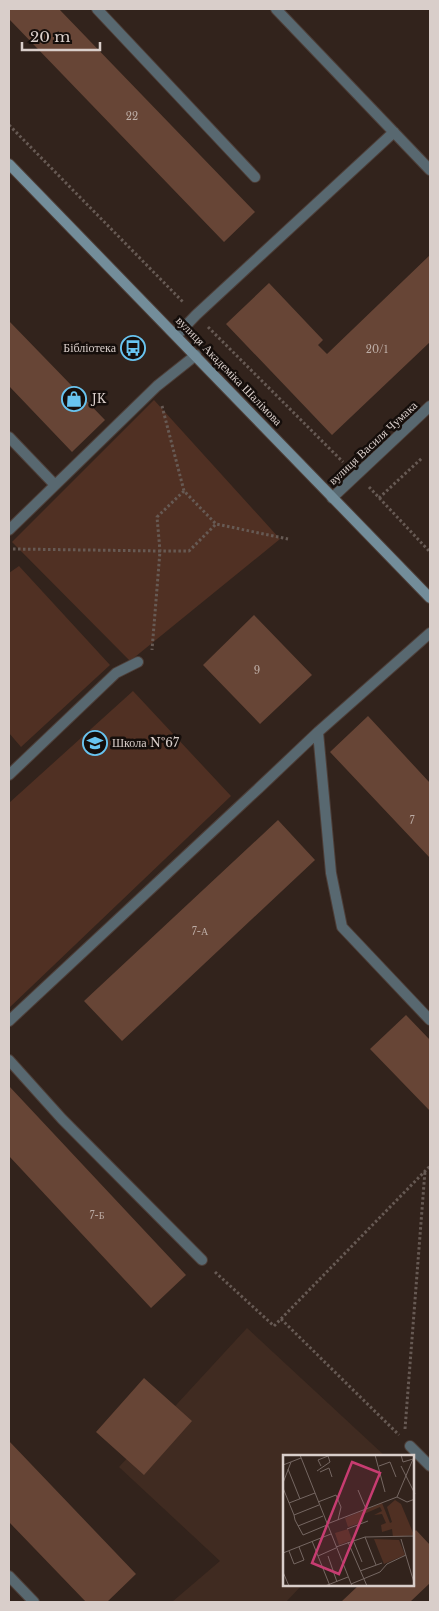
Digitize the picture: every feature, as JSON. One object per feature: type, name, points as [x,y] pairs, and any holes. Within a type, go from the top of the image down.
[{"type":"street","points":[[97,9],[255,177]]},
{"type":"street","points":[[276,9],[430,170]]},
{"type":"street","points":[[177,335],[196,315],[394,132]]},
{"type":"street","name":"вулиця Академіка Шалімова","points":[[9,164],[177,335],[430,598]]},
{"type":"street","points":[[9,530],[157,386],[196,355]]},
{"type":"street","name":"вулиця Василя Чумака","points":[[332,498],[430,406]]},
{"type":"street","points":[[9,437],[55,485]]},
{"type":"street","points":[[9,1021],[318,732],[430,633]]},
{"type":"street","points":[[9,775],[116,673],[138,662]]},
{"type":"street","points":[[318,732],[331,873],[342,927],[430,1020]]},
{"type":"street","points":[[9,1060],[62,1119],[202,1260]]},
{"type":"street","points":[[407,1442],[430,1466]]},
{"type":"street","points":[[9,1576],[34,1602]]},
{"type":"path","points":[[9,126],[357,475],[430,552]]},
{"type":"path","points":[[157,386],[184,492],[216,524],[288,539]]},
{"type":"path","points":[[379,498],[422,458]]},
{"type":"path","points":[[152,650],[160,551],[157,517],[184,492]]},
{"type":"path","points":[[9,549],[190,550],[216,524]]},
{"type":"path","points":[[202,1260],[274,1326],[430,1166]]},
{"type":"path","points":[[407,1442],[425,1171]]},
{"type":"path","points":[[281,1319],[407,1442]]},
{"type":"shaded area","points":[[154,400],[280,539],[130,661],[12,542]]},
{"type":"shaded area","points":[[19,566],[110,665],[21,747],[9,733],[9,573]]},
{"type":"shaded area","name":"Школа №67","points":[[133,691],[231,796],[9,1008],[9,803]]},
{"type":"shaded area","points":[[247,1328],[384,1455],[283,1455],[283,1586],[301,1586],[286,1602],[172,1602],[220,1561],[119,1467]]},
{"type":"building","points":[[9,9],[59,9],[255,212],[224,242],[9,19]]},
{"type":"building","points":[[430,255],[430,342],[332,435],[226,324],[269,283],[323,340],[318,345],[327,354]]},
{"type":"building","points":[[9,321],[105,420],[72,452],[9,386]]},
{"type":"building","points":[[254,615],[312,675],[260,724],[203,665]]},
{"type":"building","points":[[368,716],[430,783],[430,858],[330,752]]},
{"type":"building","points":[[278,820],[315,860],[122,1041],[84,1001]]},
{"type":"building","points":[[406,1015],[430,1040],[430,1111],[370,1049]]},
{"type":"building","points":[[9,1086],[186,1275],[151,1308],[9,1156]]},
{"type":"building","points":[[144,1378],[192,1421],[144,1475],[96,1432]]},
{"type":"building","points":[[9,1441],[136,1574],[107,1602],[86,1602],[9,1522]]},
{"type":"building","points":[[416,1530],[430,1545],[430,1583],[410,1602],[341,1602],[358,1586],[414,1586],[414,1532]]},
{"type":"place","name":"Бібліотека","points":[[133,348]]},
{"type":"place","name":"JK","points":[[74,399]]},
{"type":"place","name":"Школа №67","points":[[95,743]]}]
